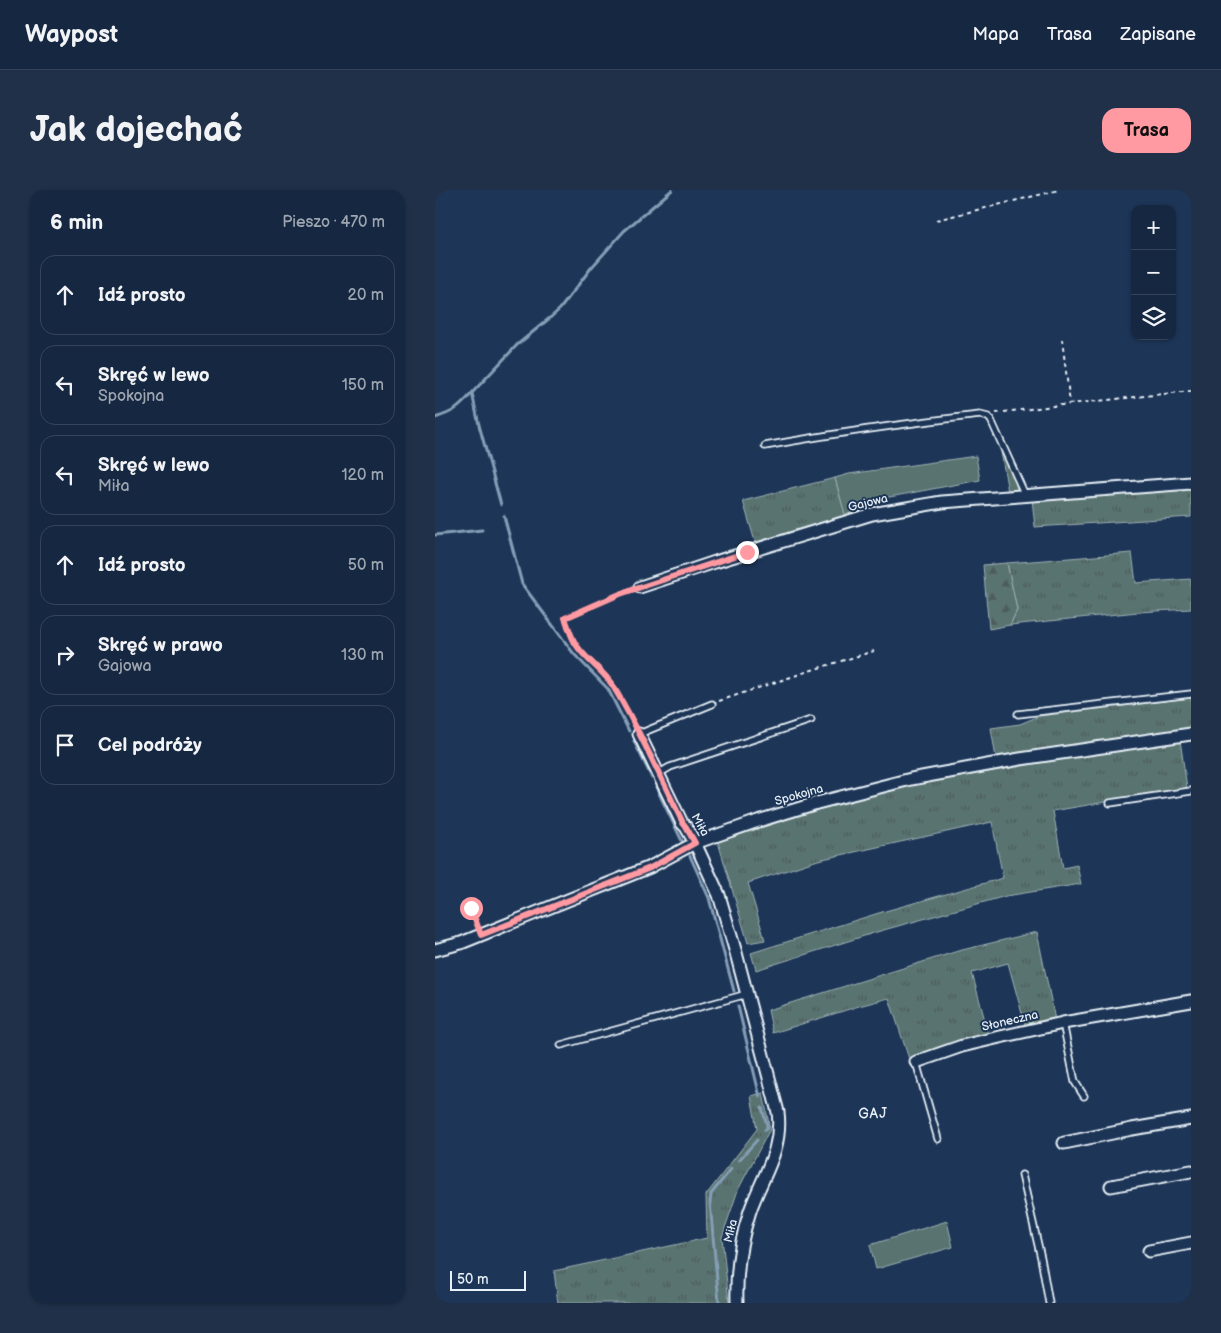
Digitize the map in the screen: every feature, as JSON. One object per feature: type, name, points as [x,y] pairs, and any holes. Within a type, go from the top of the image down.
[{"type":"street","name":"Gajowa","points":[[640,587],[872,514],[942,502],[1191,483]]},
{"type":"street","name":"Miła","points":[[639,734],[683,823],[695,843],[719,896],[771,1083],[779,1123],[775,1153],[751,1210],[743,1236],[737,1280],[737,1303]]},
{"type":"street","name":"Spokojna","points":[[435,950],[461,943],[650,868],[695,843],[817,803],[911,779],[1020,759],[1191,734]]},
{"type":"street","name":"Słoneczna","points":[[916,1062],[962,1046],[1063,1023],[1191,1001]]},
{"type":"street","points":[[1064,1143],[1191,1119]]},
{"type":"street","points":[[1111,1186],[1191,1171]]},
{"type":"street","points":[[1149,1251],[1191,1243]]},
{"type":"lane","points":[[765,446],[912,422],[980,415],[991,420],[1025,495]]},
{"type":"lane","points":[[1018,714],[1191,694]]},
{"type":"lane","points":[[639,734],[712,704]]},
{"type":"lane","points":[[658,774],[670,767],[811,720]]},
{"type":"lane","points":[[1110,803],[1191,791]]},
{"type":"lane","points":[[561,1045],[747,994]]},
{"type":"lane","points":[[1063,1023],[1075,1082],[1084,1096]]},
{"type":"lane","name":"Słoneczna","points":[[916,1062],[937,1139]]},
{"type":"lane","points":[[1022,1175],[1049,1303]]},
{"type":"path","points":[[936,220],[1059,190]]},
{"type":"path","points":[[1062,339],[1070,404]]},
{"type":"path","points":[[988,417],[995,414],[1070,404],[1191,391]]},
{"type":"path","points":[[639,734],[607,677],[578,648],[571,636],[565,618],[640,587]]},
{"type":"path","points":[[712,704],[874,651]]},
{"type":"path","points":[[471,908],[481,935]]},
{"type":"green space","points":[[1001,452],[1016,484],[1017,491],[1008,492]]},
{"type":"green space","points":[[976,456],[980,480],[868,501],[870,512],[846,518],[835,478],[849,474]]},
{"type":"green space","points":[[835,478],[846,518],[756,545],[743,501]]},
{"type":"green space","points":[[1191,487],[1191,517],[1035,527],[1032,499]]},
{"type":"green space","points":[[1132,553],[1136,583],[1191,579],[1191,609],[1138,612],[1010,625],[1017,610],[1007,563]]},
{"type":"green space","points":[[1007,563],[1017,610],[1010,625],[989,629],[983,565]]},
{"type":"green space","points":[[1191,698],[1191,728],[996,758],[991,728],[1020,724],[1039,716]]},
{"type":"green space","points":[[1180,740],[1187,788],[1053,811],[1063,868],[1077,865],[1081,884],[1006,896],[880,931],[756,970],[751,953],[882,912],[1003,878],[992,822],[818,860],[748,883],[765,940],[748,943],[718,842],[812,811],[914,785]]},
{"type":"green space","points":[[1037,932],[1055,1020],[1026,1028],[1008,963],[972,973],[989,1035],[962,1041],[910,1062],[889,998],[773,1033],[768,1010],[958,951]]},
{"type":"green space","points":[[763,1093],[770,1129],[738,1190],[722,1237],[729,1303],[558,1303],[554,1271],[707,1238],[706,1195],[757,1129],[751,1096]]},
{"type":"green space","points":[[947,1221],[953,1247],[876,1269],[870,1245]]},
{"type":"waterway","points":[[501,505],[472,393],[517,345],[560,309],[591,268],[624,231],[672,190]]},
{"type":"waterway","points":[[435,418],[456,409],[472,393]]},
{"type":"waterway","points":[[504,516],[522,584],[574,654],[608,689],[629,731]]},
{"type":"waterway","points":[[435,535],[482,530]]},
{"type":"waterway","points":[[634,741],[652,778]]},
{"type":"waterway","points":[[656,787],[683,843]]},
{"type":"waterway","points":[[690,856],[709,898],[734,991]]},
{"type":"waterway","points":[[738,1006],[760,1097]]},
{"type":"waterway","points":[[762,1108],[767,1125],[765,1130]]},
{"type":"waterway","points":[[739,1160],[757,1140]]},
{"type":"waterway","points":[[719,1303],[710,1202],[711,1194],[731,1169]]},
{"type":"district","name":"GAJ","points":[[873,1113]]},
{"type":"route","points":[[471,908],[481,935],[650,868],[657,862],[695,843],[683,823],[623,703],[607,677],[578,648],[571,636],[565,618],[620,594],[747,552]]}]
